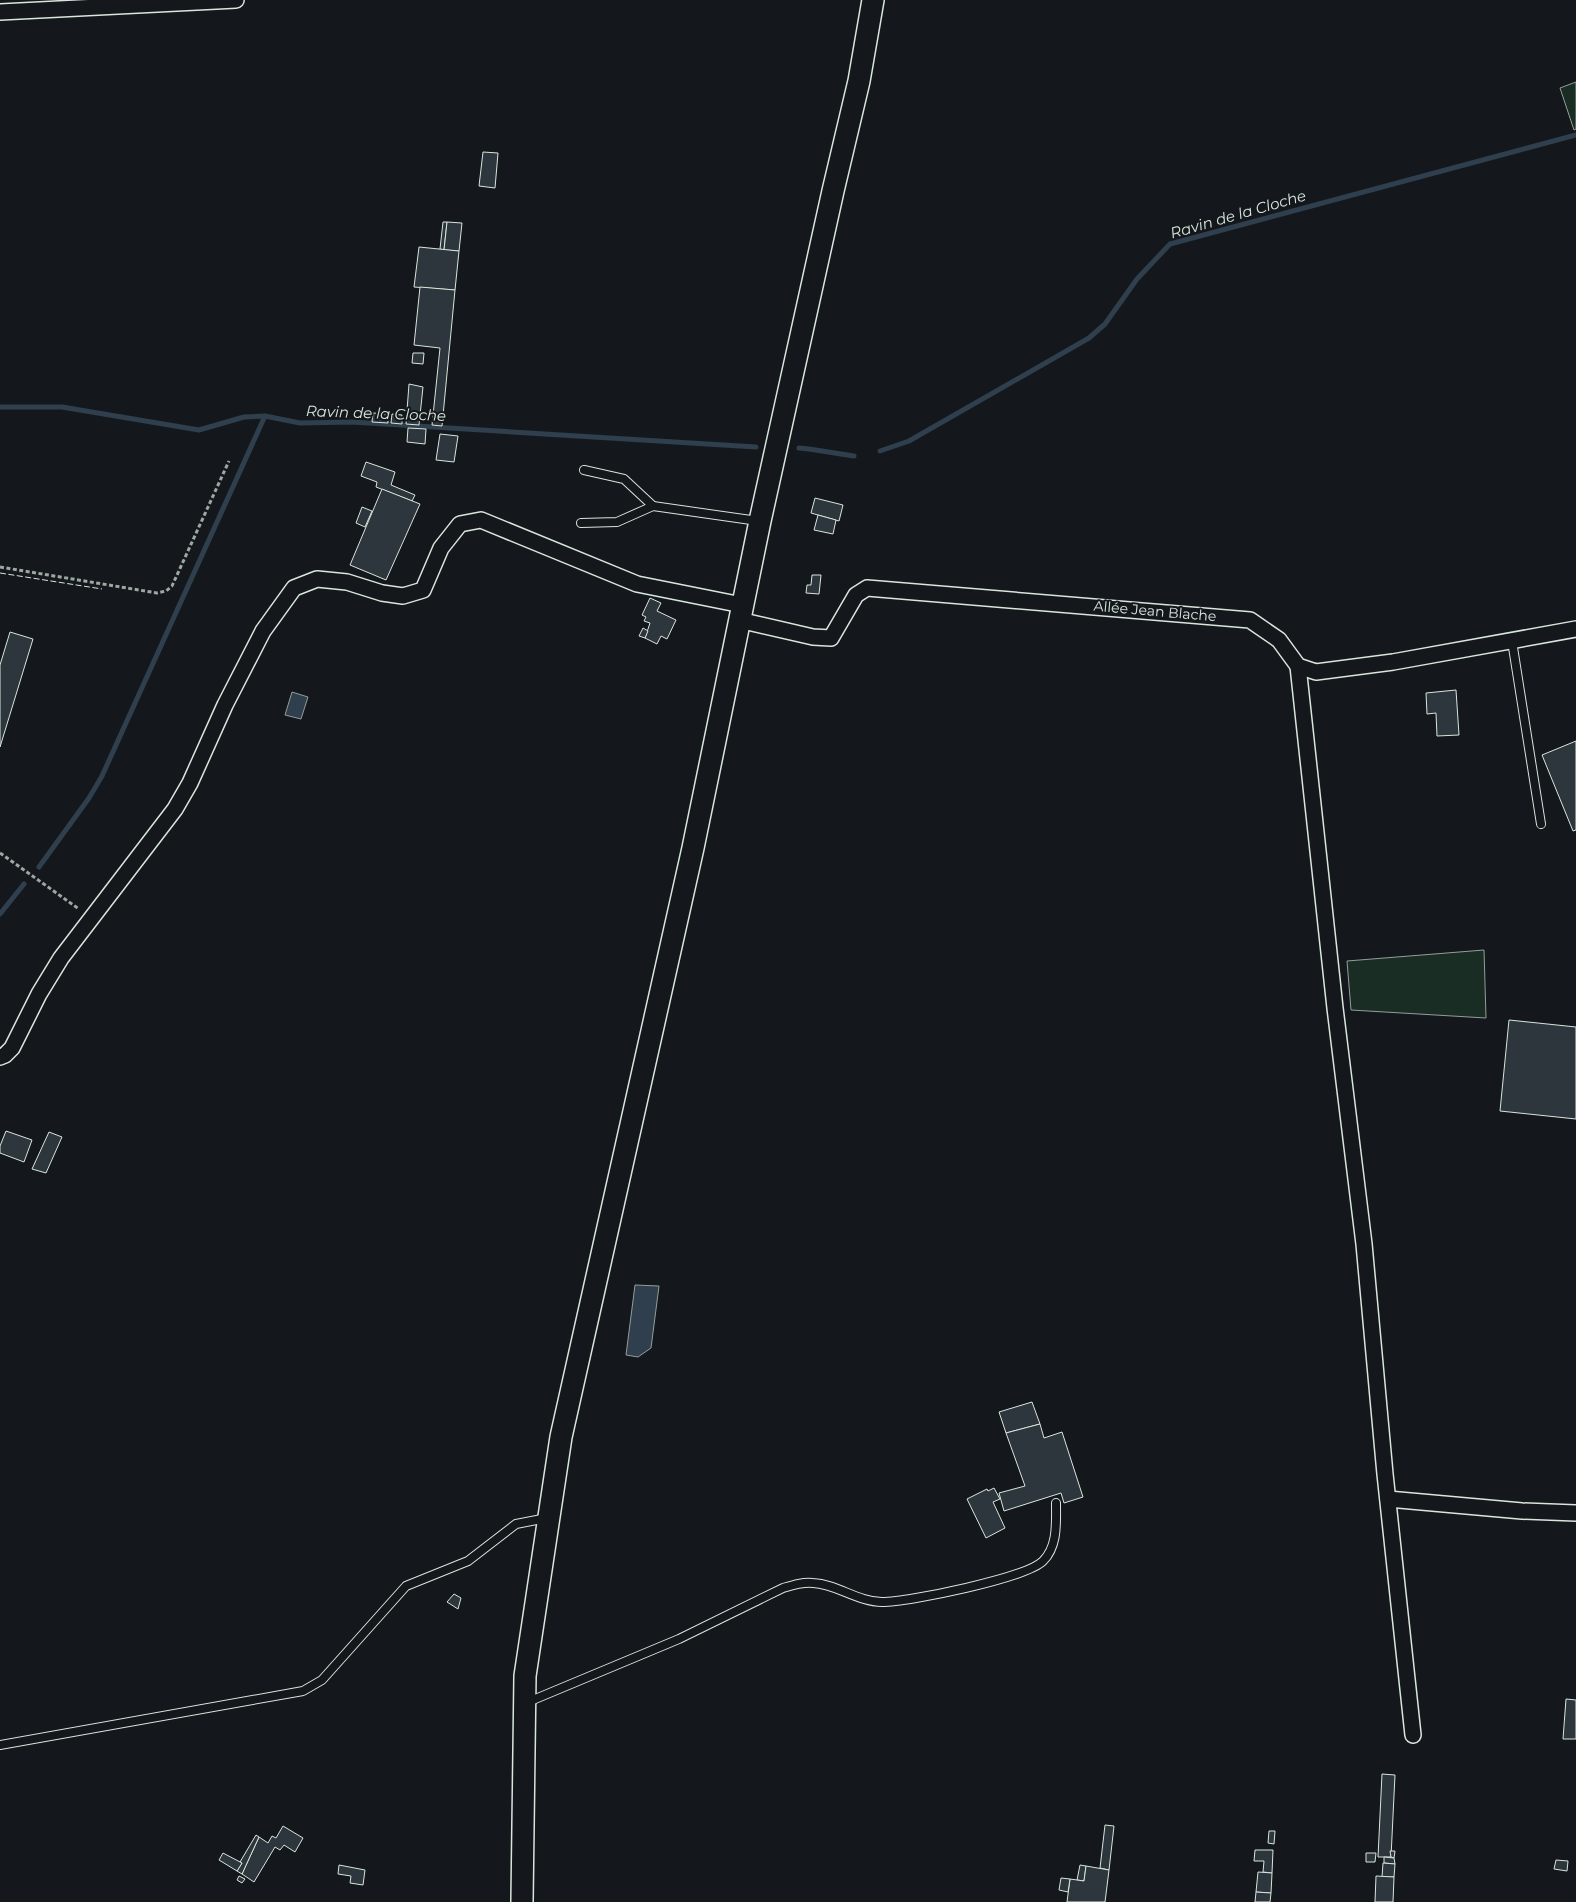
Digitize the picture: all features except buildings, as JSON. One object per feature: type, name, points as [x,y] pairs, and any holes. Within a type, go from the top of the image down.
[{"type":"main road","points":[[833,190],[859,0]]},
{"type":"main road","points":[[522,1902],[525,1676],[561,1437],[693,848],[760,521],[859,81],[873,0]]},
{"type":"street","points":[[0,12],[236,0]]},
{"type":"street","points":[[0,1056],[4,1056],[12,1048],[46,980],[61,958],[175,809],[190,783],[218,719],[263,631],[294,588],[318,580],[347,582],[402,596],[424,590],[441,548],[460,524],[481,520],[637,584],[741,612]]},
{"type":"street","name":"Allée Jean Blache","points":[[741,612],[813,637],[831,638],[856,595],[867,588],[1250,620],[1279,640],[1298,666]]},
{"type":"street","points":[[1412,1735],[1364,1244],[1335,1008],[1298,666],[1316,672],[1394,662],[1576,629]]},
{"type":"street","points":[[1388,1499],[1522,1511],[1576,1513]]},
{"type":"lane","points":[[584,470],[624,479],[653,506]]},
{"type":"lane","points":[[581,523],[617,522],[653,506],[760,521]]},
{"type":"lane","points":[[1512,641],[1542,824]]},
{"type":"lane","points":[[524,1703],[679,1639],[783,1588],[800,1583],[830,1586],[858,1597],[881,1602],[965,1588],[1026,1571],[1042,1562],[1051,1550],[1056,1534],[1056,1503]]},
{"type":"lane","points":[[0,1745],[303,1690],[322,1680],[406,1586],[468,1561],[516,1524],[549,1518]]},
{"type":"path","points":[[0,566],[157,593],[166,591],[172,586],[229,461]]},
{"type":"path","points":[[0,853],[92,918]]},
{"type":"green space","points":[[1576,82],[1576,129],[1574,130],[1560,88]]},
{"type":"green space","points":[[1484,950],[1486,1018],[1351,1010],[1347,961]]},
{"type":"water","points":[[292,692],[308,697],[301,719],[285,715]]},
{"type":"water","points":[[635,1285],[659,1286],[651,1348],[638,1357],[626,1355]]},
{"type":"waterway","name":"Ravin de la Cloche","points":[[880,451],[909,441],[1089,338],[1105,324],[1137,279],[1170,244],[1576,135]]},
{"type":"waterway","name":"Ravin de la Cloche","points":[[0,407],[62,407],[199,430],[244,417],[265,416],[300,423],[352,422],[756,447]]},
{"type":"waterway","points":[[39,867],[89,798],[102,776],[265,416]]},
{"type":"waterway","name":"Ravin de la Cloche","points":[[799,448],[854,456]]},
{"type":"waterway","points":[[0,914],[24,884]]},
{"type":"fence","points":[[0,573],[102,589]]}]
